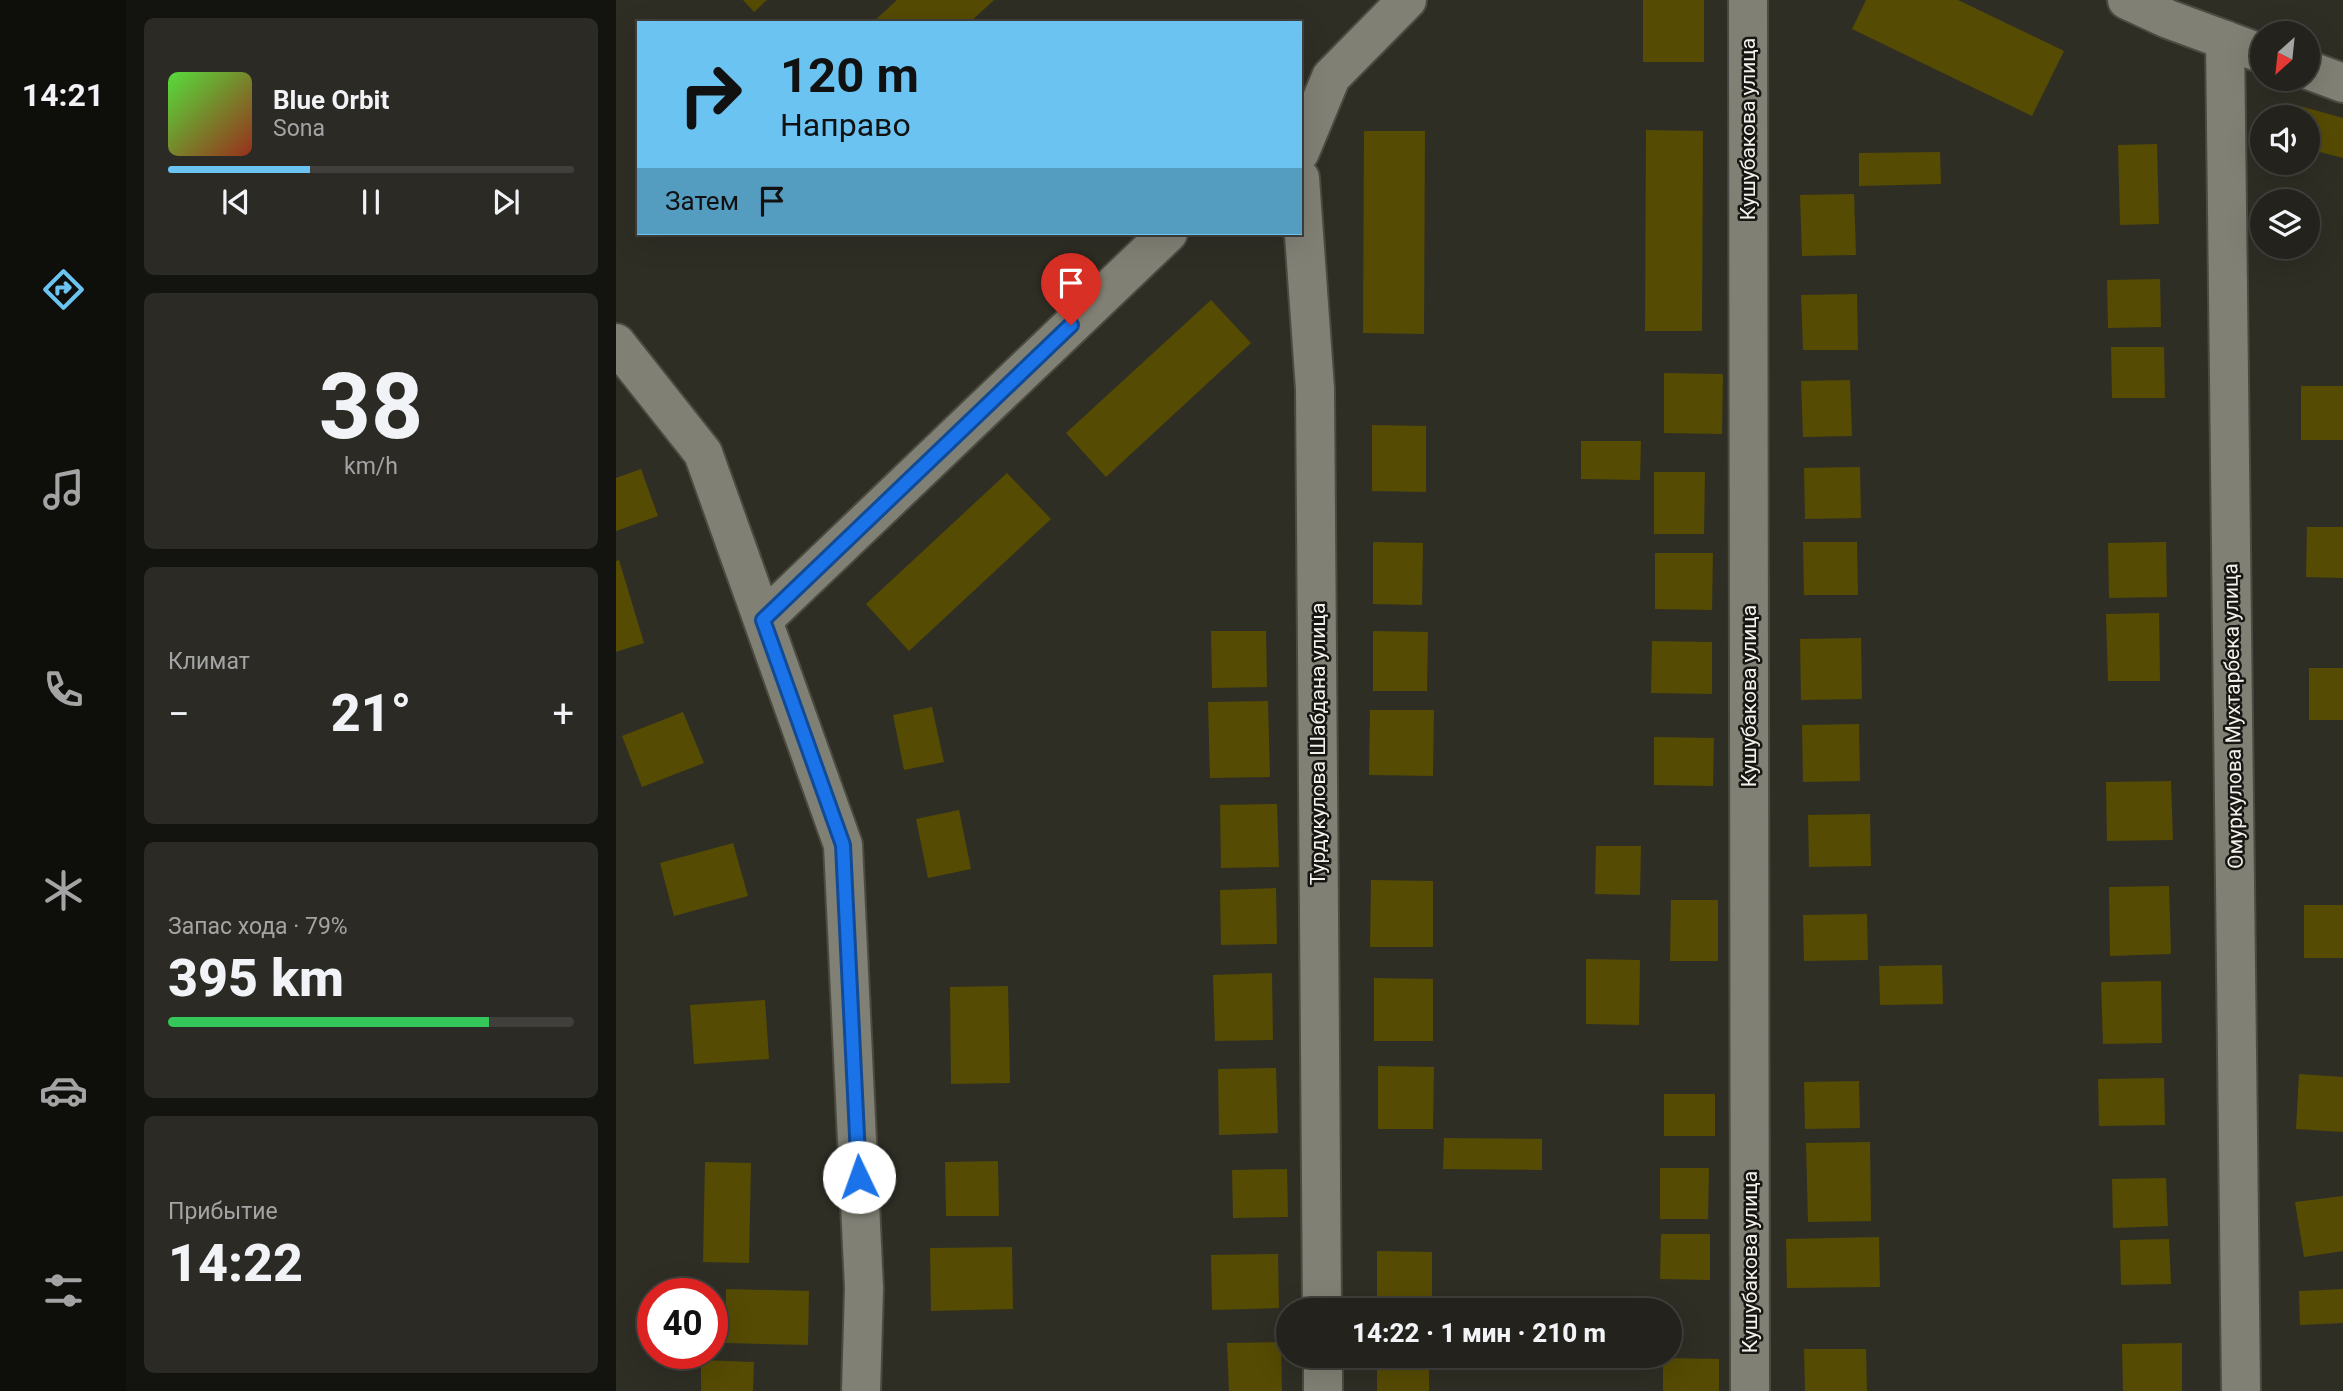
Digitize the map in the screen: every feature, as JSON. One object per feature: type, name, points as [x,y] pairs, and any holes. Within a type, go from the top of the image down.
[{"type":"street","points":[[1302,104],[1407,0]]},
{"type":"street","name":"Кушубакова улица","points":[[1748,0],[1750,1391]]},
{"type":"street","points":[[2127,0],[2168,19],[2250,49]]},
{"type":"street","name":"Омуркулова Мухтарбека улица","points":[[2225,40],[2241,1391]]},
{"type":"street","points":[[2320,74],[2343,83]]},
{"type":"street","points":[[1302,147],[1331,77]]},
{"type":"street","name":"Турдукулова Шабдана улица","points":[[1302,206],[1315,389],[1322,1298]]},
{"type":"street","points":[[763,620],[1166,235]]},
{"type":"street","points":[[616,343],[703,453],[843,845],[864,1288],[861,1391]]},
{"type":"street","points":[[1323,1368],[1323,1391]]},
{"type":"building","points":[[743,0],[767,0],[754,12]]},
{"type":"building","points":[[897,0],[994,0],[971,21],[874,21]]},
{"type":"building","points":[[1643,0],[1704,0],[1704,62],[1643,62]]},
{"type":"building","points":[[1866,0],[1958,0],[2064,51],[2032,116],[1852,29]]},
{"type":"building","points":[[2320,112],[2343,118],[2343,158],[2320,152]]},
{"type":"building","points":[[1646,130],[1703,131],[1702,331],[1645,331]]},
{"type":"building","points":[[1364,131],[1425,131],[1424,334],[1363,333]]},
{"type":"building","points":[[2157,144],[2159,224],[2120,225],[2118,145]]},
{"type":"building","points":[[1940,152],[1941,184],[1859,186],[1859,153]]},
{"type":"building","points":[[1854,194],[1856,255],[1802,256],[1800,195]]},
{"type":"building","points":[[2160,279],[2161,327],[2108,328],[2107,280]]},
{"type":"building","points":[[1857,294],[1858,350],[1803,350],[1801,295]]},
{"type":"building","points":[[1211,300],[1251,343],[1106,477],[1066,433]]},
{"type":"building","points":[[2111,347],[2164,347],[2165,398],[2112,398]]},
{"type":"building","points":[[1664,373],[1723,374],[1722,434],[1664,433]]},
{"type":"building","points":[[1850,380],[1852,436],[1803,437],[1801,381]]},
{"type":"building","points":[[2301,386],[2343,386],[2343,440],[2301,440]]},
{"type":"building","points":[[1372,425],[1426,426],[1426,492],[1372,491]]},
{"type":"building","points":[[1581,441],[1641,441],[1640,480],[1581,479]]},
{"type":"building","points":[[1860,467],[1861,518],[1805,519],[1804,468]]},
{"type":"building","points":[[641,469],[658,516],[616,531],[616,478]]},
{"type":"building","points":[[1654,472],[1705,472],[1704,534],[1654,534]]},
{"type":"building","points":[[1007,473],[1051,519],[909,651],[866,604]]},
{"type":"building","points":[[2307,527],[2343,527],[2343,578],[2306,577]]},
{"type":"building","points":[[1373,542],[1423,543],[1422,605],[1373,604]]},
{"type":"building","points":[[1803,542],[1857,542],[1858,595],[1804,595]]},
{"type":"building","points":[[2166,542],[2167,597],[2109,598],[2108,543]]},
{"type":"building","points":[[1655,553],[1713,553],[1712,610],[1655,609]]},
{"type":"building","points":[[619,560],[644,643],[616,652],[616,561]]},
{"type":"building","points":[[2159,613],[2160,681],[2108,681],[2106,614]]},
{"type":"building","points":[[1211,631],[1266,631],[1267,687],[1212,688]]},
{"type":"building","points":[[1373,631],[1428,632],[1427,691],[1373,691]]},
{"type":"building","points":[[1861,638],[1862,699],[1801,700],[1800,639]]},
{"type":"building","points":[[1652,641],[1712,642],[1712,694],[1651,693]]},
{"type":"building","points":[[2309,668],[2343,668],[2343,720],[2309,720]]},
{"type":"building","points":[[1268,701],[1270,777],[1210,778],[1208,702]]},
{"type":"building","points":[[932,707],[944,762],[904,770],[893,715]]},
{"type":"building","points":[[1370,710],[1434,710],[1433,776],[1369,775]]},
{"type":"building","points":[[683,712],[704,763],[642,787],[622,736]]},
{"type":"building","points":[[1859,724],[1860,781],[1803,782],[1802,725]]},
{"type":"building","points":[[1654,737],[1714,738],[1713,786],[1654,785]]},
{"type":"building","points":[[2171,781],[2173,840],[2107,841],[2106,782]]},
{"type":"building","points":[[1277,804],[1279,867],[1221,868],[1220,805]]},
{"type":"building","points":[[959,810],[971,869],[928,878],[916,819]]},
{"type":"building","points":[[1870,814],[1871,866],[1809,867],[1808,815]]},
{"type":"building","points":[[733,843],[748,896],[674,916],[660,863]]},
{"type":"building","points":[[1596,846],[1641,846],[1640,895],[1595,894]]},
{"type":"building","points":[[1371,880],[1433,881],[1433,947],[1370,947]]},
{"type":"building","points":[[2169,886],[2171,954],[2110,956],[2109,887]]},
{"type":"building","points":[[1276,888],[1277,944],[1221,945],[1220,890]]},
{"type":"building","points":[[1671,900],[1718,900],[1718,961],[1670,961]]},
{"type":"building","points":[[2304,905],[2343,905],[2343,958],[2304,958]]},
{"type":"building","points":[[1867,914],[1868,960],[1804,961],[1803,915]]},
{"type":"building","points":[[1586,959],[1640,960],[1639,1025],[1586,1024]]},
{"type":"building","points":[[1942,965],[1943,1004],[1880,1005],[1879,966]]},
{"type":"building","points":[[1272,973],[1273,1040],[1215,1041],[1213,975]]},
{"type":"building","points":[[1374,978],[1433,979],[1433,1041],[1374,1041]]},
{"type":"building","points":[[2161,981],[2162,1043],[2103,1044],[2101,982]]},
{"type":"building","points":[[1008,986],[1010,1083],[951,1084],[950,987]]},
{"type":"building","points":[[765,1000],[769,1059],[694,1064],[690,1005]]},
{"type":"building","points":[[1378,1066],[1434,1067],[1433,1129],[1378,1129]]},
{"type":"building","points":[[1276,1068],[1278,1133],[1219,1135],[1218,1069]]},
{"type":"building","points":[[2299,1074],[2343,1077],[2343,1132],[2296,1129]]},
{"type":"building","points":[[2164,1078],[2165,1125],[2099,1126],[2098,1079]]},
{"type":"building","points":[[1859,1081],[1860,1128],[1805,1129],[1804,1082]]},
{"type":"building","points":[[1664,1094],[1715,1094],[1715,1136],[1664,1136]]},
{"type":"building","points":[[1444,1138],[1542,1139],[1542,1170],[1443,1169]]},
{"type":"building","points":[[1870,1142],[1871,1221],[1808,1222],[1806,1143]]},
{"type":"building","points":[[998,1161],[999,1216],[946,1216],[945,1162]]},
{"type":"building","points":[[705,1162],[751,1163],[749,1263],[703,1262]]},
{"type":"building","points":[[1660,1168],[1709,1168],[1708,1219],[1660,1219]]},
{"type":"building","points":[[1287,1169],[1288,1217],[1233,1218],[1232,1170]]},
{"type":"building","points":[[2166,1178],[2168,1226],[2113,1228],[2112,1179]]},
{"type":"building","points":[[2343,1196],[2343,1251],[2304,1257],[2295,1202]]},
{"type":"building","points":[[1661,1234],[1710,1234],[1710,1280],[1660,1279]]},
{"type":"building","points":[[1879,1237],[1880,1287],[1787,1288],[1786,1239]]},
{"type":"building","points":[[2169,1239],[2171,1284],[2121,1285],[2120,1240]]},
{"type":"building","points":[[1012,1247],[1013,1309],[931,1311],[930,1248]]},
{"type":"building","points":[[1377,1251],[1432,1252],[1432,1298],[1377,1298]]},
{"type":"building","points":[[1278,1254],[1279,1298],[1276,1298],[1276,1308],[1212,1310],[1211,1255]]},
{"type":"building","points":[[728,1289],[809,1291],[808,1345],[728,1343]]},
{"type":"building","points":[[2343,1289],[2343,1323],[2300,1325],[2299,1291]]},
{"type":"building","points":[[1276,1342],[1276,1368],[1282,1368],[1282,1391],[1229,1391],[1227,1343]]},
{"type":"building","points":[[2182,1343],[2182,1391],[2123,1391],[2122,1344]]},
{"type":"building","points":[[1804,1349],[1866,1349],[1867,1391],[1805,1391]]},
{"type":"building","points":[[1682,1358],[1719,1359],[1719,1391],[1663,1391],[1663,1368],[1682,1368]]},
{"type":"building","points":[[728,1361],[754,1362],[753,1391],[701,1391],[701,1369],[728,1369]]},
{"type":"building","points":[[1377,1368],[1429,1368],[1429,1391],[1377,1391]]},
{"type":"route","points":[[859,1177],[843,845],[763,620],[1071,325]]}]
